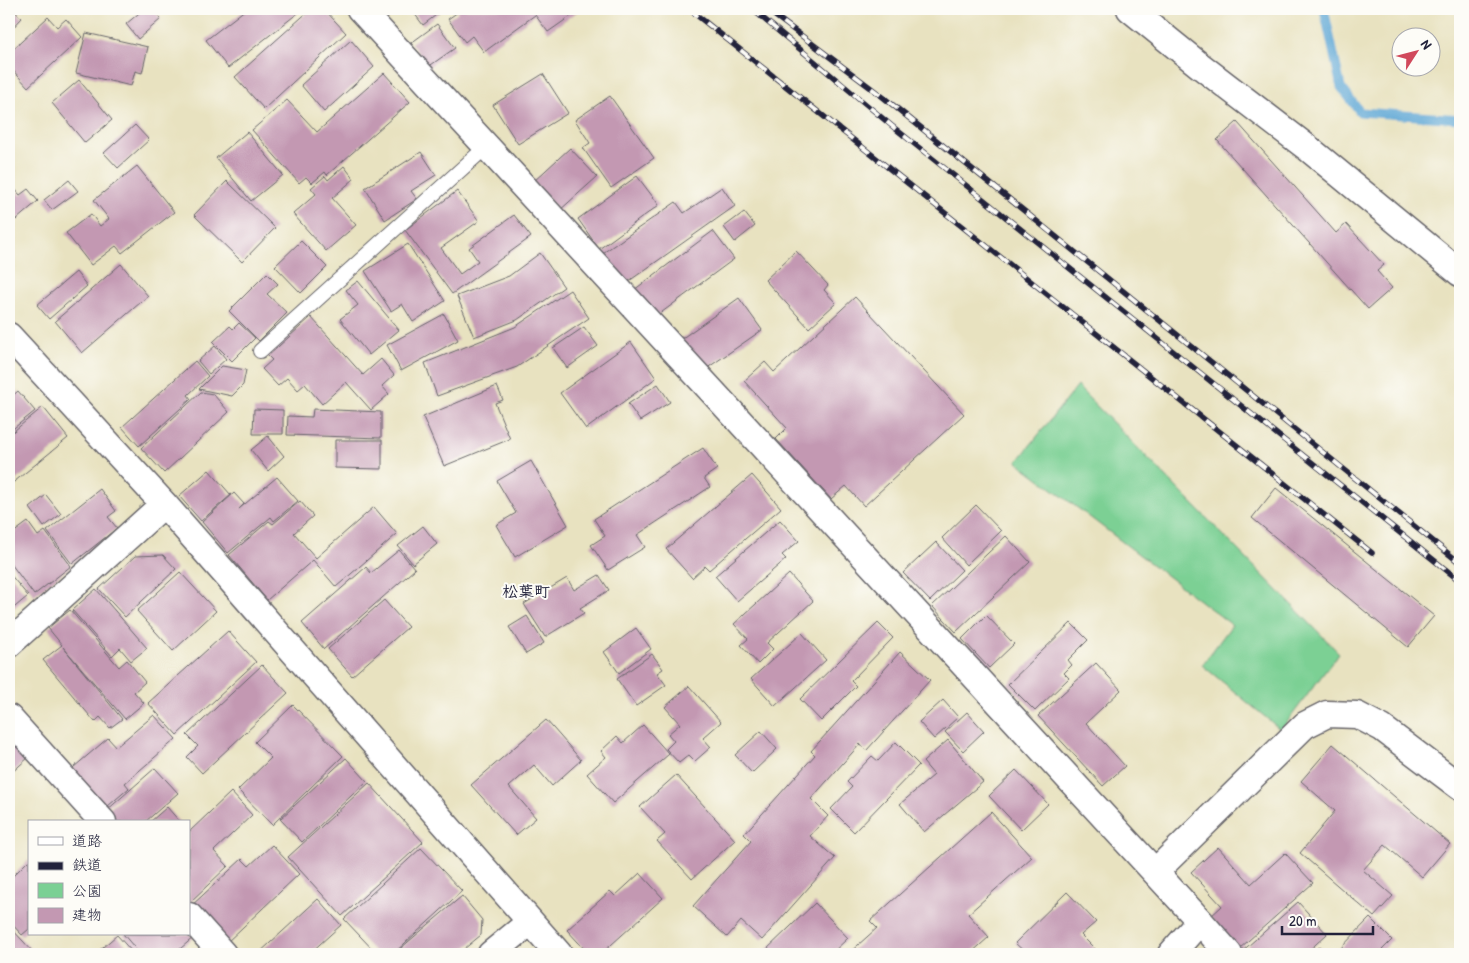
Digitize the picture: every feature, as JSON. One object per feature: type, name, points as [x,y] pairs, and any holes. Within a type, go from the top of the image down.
[{"type":"street","points":[[360,9],[1229,954]]},
{"type":"street","points":[[1130,9],[1309,149],[1460,273]]},
{"type":"street","points":[[9,336],[164,504],[559,954]]},
{"type":"street","points":[[9,644],[164,504]]},
{"type":"street","points":[[1155,872],[1305,725],[1328,714],[1357,715],[1382,728],[1460,787]]},
{"type":"street","points":[[9,718],[101,820]]},
{"type":"street","points":[[190,917],[224,954]]},
{"type":"street","points":[[1171,954],[1200,921]]},
{"type":"street","points":[[491,954],[530,922]]},
{"type":"lane","points":[[260,352],[486,147]]},
{"type":"green space","points":[[1077,386],[1339,653],[1281,730],[1202,665],[1232,625],[1017,462]]},
{"type":"building","points":[[9,9],[12,9],[22,18],[9,32]]},
{"type":"building","points":[[144,9],[152,9],[161,19],[138,39],[126,24]]},
{"type":"building","points":[[246,9],[295,9],[298,13],[228,68],[206,40]]},
{"type":"building","points":[[311,9],[324,9],[346,33],[264,109],[235,77]]},
{"type":"building","points":[[411,9],[444,9],[423,25]]},
{"type":"building","points":[[455,9],[581,9],[548,32],[535,15],[484,52],[472,36],[465,42],[448,19],[458,12]]},
{"type":"building","points":[[48,17],[57,27],[66,19],[82,37],[28,87],[9,66],[9,53]]},
{"type":"building","points":[[437,24],[455,48],[428,67],[411,43]]},
{"type":"building","points":[[86,33],[148,47],[142,73],[135,71],[131,86],[76,73]]},
{"type":"building","points":[[351,40],[374,67],[324,112],[301,85]]},
{"type":"building","points":[[384,73],[410,102],[327,175],[325,172],[312,183],[306,177],[299,183],[252,130],[287,100],[317,132]]},
{"type":"building","points":[[543,74],[568,113],[518,144],[493,105]]},
{"type":"building","points":[[79,80],[112,120],[85,143],[52,103]]},
{"type":"building","points":[[610,96],[654,158],[611,188],[583,148],[590,143],[575,120]]},
{"type":"building","points":[[1237,122],[1336,233],[1346,224],[1384,265],[1377,271],[1392,288],[1368,309],[1217,140]]},
{"type":"building","points":[[135,125],[149,140],[118,168],[104,153]]},
{"type":"building","points":[[247,132],[283,175],[251,201],[216,158]]},
{"type":"building","points":[[570,148],[597,177],[559,211],[533,182]]},
{"type":"building","points":[[421,152],[436,175],[411,191],[417,199],[385,220],[365,188]]},
{"type":"building","points":[[137,166],[174,212],[122,253],[116,246],[91,265],[66,233],[91,214],[100,226],[109,219],[94,200]]},
{"type":"building","points":[[344,166],[354,179],[332,198],[356,225],[326,251],[293,214],[316,194],[311,188],[325,176],[328,180]]},
{"type":"building","points":[[637,176],[659,205],[599,249],[578,219]]},
{"type":"building","points":[[69,180],[78,191],[52,210],[44,200]]},
{"type":"building","points":[[227,181],[275,228],[242,262],[194,215]]},
{"type":"building","points":[[9,182],[20,195],[28,189],[38,201],[16,220],[9,212]]},
{"type":"building","points":[[722,187],[735,206],[622,286],[600,255],[676,202],[684,213]]},
{"type":"building","points":[[457,191],[479,221],[441,248],[460,274],[478,261],[469,248],[514,215],[531,237],[452,294],[405,230]]},
{"type":"building","points":[[744,212],[755,226],[735,242],[724,227]]},
{"type":"building","points":[[713,231],[734,259],[654,318],[634,290]]},
{"type":"building","points":[[301,241],[327,267],[301,293],[275,266]]},
{"type":"building","points":[[408,244],[445,301],[413,322],[402,304],[391,311],[365,271]]},
{"type":"building","points":[[796,251],[828,285],[824,290],[836,303],[809,328],[765,280]]},
{"type":"building","points":[[540,253],[564,287],[517,320],[474,337],[457,296],[509,276]]},
{"type":"building","points":[[121,264],[148,296],[82,353],[55,321]]},
{"type":"building","points":[[76,272],[87,286],[49,319],[37,305]]},
{"type":"building","points":[[267,273],[278,284],[267,294],[287,313],[259,341],[229,311]]},
{"type":"building","points":[[358,281],[399,330],[369,355],[340,319],[358,305],[346,290]]},
{"type":"building","points":[[570,290],[589,318],[517,367],[437,396],[425,363],[515,327]]},
{"type":"building","points":[[855,297],[964,414],[864,506],[846,486],[831,499],[776,439],[787,428],[744,381],[765,362],[774,372]]},
{"type":"building","points":[[739,298],[762,330],[703,371],[681,339]]},
{"type":"building","points":[[444,314],[458,340],[401,371],[387,345]]},
{"type":"building","points":[[311,317],[363,375],[381,359],[394,375],[382,386],[389,394],[371,410],[346,382],[322,404],[305,384],[298,390],[287,378],[278,386],[262,369],[272,360],[268,356]]},
{"type":"building","points":[[239,323],[255,338],[232,361],[213,342],[230,326],[233,329]]},
{"type":"building","points":[[584,327],[598,346],[567,368],[553,348]]},
{"type":"building","points":[[631,342],[656,378],[586,429],[560,393]]},
{"type":"building","points":[[215,346],[226,359],[209,374],[198,361]]},
{"type":"building","points":[[195,361],[208,376],[188,395],[191,399],[139,446],[122,427]]},
{"type":"building","points":[[222,366],[246,370],[243,385],[232,396],[199,389]]},
{"type":"building","points":[[658,384],[670,402],[640,421],[628,404]]},
{"type":"building","points":[[497,386],[503,400],[495,403],[510,439],[444,466],[423,417]]},
{"type":"building","points":[[18,391],[35,411],[9,432],[9,399]]},
{"type":"building","points":[[201,392],[213,394],[229,412],[164,473],[141,448]]},
{"type":"building","points":[[43,407],[68,438],[9,486],[9,435]]},
{"type":"building","points":[[254,409],[283,410],[283,434],[253,434]]},
{"type":"building","points":[[313,409],[381,412],[381,438],[287,435],[288,416],[312,417]]},
{"type":"building","points":[[268,436],[284,456],[268,471],[251,450]]},
{"type":"building","points":[[335,440],[382,440],[382,469],[335,468]]},
{"type":"building","points":[[703,448],[717,469],[704,478],[710,487],[637,535],[645,547],[608,570],[591,545],[605,536],[594,519]]},
{"type":"building","points":[[531,461],[568,525],[515,557],[496,525],[516,513],[497,481]]},
{"type":"building","points":[[209,470],[231,495],[201,521],[179,496]]},
{"type":"building","points":[[752,475],[781,508],[709,570],[705,566],[692,578],[666,549]]},
{"type":"building","points":[[277,477],[298,501],[274,521],[271,517],[228,553],[202,522],[234,493],[244,504],[239,509]]},
{"type":"building","points":[[1276,488],[1434,616],[1408,647],[1252,518]]},
{"type":"building","points":[[100,489],[116,511],[108,517],[117,528],[72,564],[47,531]]},
{"type":"building","points":[[46,495],[61,514],[44,527],[30,508]]},
{"type":"building","points":[[300,501],[313,516],[294,533],[316,558],[374,507],[397,534],[336,587],[313,560],[267,600],[229,555],[269,521],[273,524]]},
{"type":"building","points":[[976,505],[1001,531],[966,565],[942,538]]},
{"type":"building","points":[[780,520],[799,541],[782,555],[786,559],[737,601],[715,576]]},
{"type":"building","points":[[28,522],[38,536],[45,531],[71,566],[34,595],[9,561],[9,536]]},
{"type":"building","points":[[423,526],[437,544],[413,564],[398,546]]},
{"type":"building","points":[[1006,536],[1030,562],[956,632],[932,606]]},
{"type":"building","points":[[936,542],[962,570],[930,601],[903,573]]},
{"type":"building","points":[[399,550],[415,569],[324,649],[302,623],[366,567],[371,573]]},
{"type":"building","points":[[163,555],[176,569],[125,617],[99,589],[135,556]]},
{"type":"building","points":[[180,572],[216,611],[173,651],[137,611]]},
{"type":"building","points":[[9,573],[28,596],[9,612]]},
{"type":"building","points":[[789,574],[813,601],[767,643],[773,649],[758,664],[741,645],[748,639],[734,624]]},
{"type":"building","points":[[599,575],[609,590],[580,608],[584,613],[545,637],[524,604],[567,578],[574,590]]},
{"type":"building","points":[[96,589],[147,648],[131,661],[120,648],[112,656],[72,610]]},
{"type":"building","points":[[384,600],[408,627],[352,676],[328,649]]},
{"type":"building","points":[[70,610],[119,667],[127,660],[145,682],[134,692],[144,703],[125,719],[63,647],[122,719],[110,728],[100,717],[95,722],[43,660],[62,645],[48,628]]},
{"type":"building","points":[[986,615],[1014,644],[989,668],[962,639]]},
{"type":"building","points":[[527,616],[544,643],[526,654],[509,627]]},
{"type":"building","points":[[878,623],[893,638],[851,681],[856,686],[821,721],[800,699]]},
{"type":"building","points":[[1071,623],[1088,640],[1068,660],[1072,665],[1064,673],[1069,678],[1035,711],[1008,684]]},
{"type":"building","points":[[636,628],[651,649],[619,673],[604,652]]},
{"type":"building","points":[[228,631],[256,662],[177,735],[148,703]]},
{"type":"building","points":[[802,633],[826,660],[775,706],[751,679]]},
{"type":"building","points":[[900,652],[930,680],[866,751],[860,744],[811,799],[828,816],[810,836],[835,858],[762,940],[741,921],[727,937],[693,906],[751,841],[744,834],[815,755],[811,751]]},
{"type":"building","points":[[652,654],[663,669],[657,673],[666,685],[636,706],[617,679]]},
{"type":"building","points":[[1096,663],[1121,690],[1086,723],[1125,766],[1103,786],[1038,716]]},
{"type":"building","points":[[262,665],[288,693],[202,773],[187,757],[198,746],[187,735]]},
{"type":"building","points":[[689,686],[721,722],[703,738],[711,747],[695,761],[689,755],[679,763],[666,749],[674,741],[668,734],[680,724],[665,707]]},
{"type":"building","points":[[943,700],[958,717],[934,739],[919,722]]},
{"type":"building","points":[[293,705],[343,756],[272,825],[238,790],[271,758],[255,742]]},
{"type":"building","points":[[967,712],[984,731],[963,751],[945,732]]},
{"type":"building","points":[[154,715],[176,739],[125,783],[129,788],[101,812],[67,773],[108,738],[116,747]]},
{"type":"building","points":[[546,720],[581,760],[552,786],[534,765],[509,787],[536,818],[516,835],[471,785]]},
{"type":"building","points":[[643,725],[669,754],[613,803],[587,774],[606,757],[601,751],[617,736],[623,743]]},
{"type":"building","points":[[761,731],[777,749],[752,773],[735,755]]},
{"type":"building","points":[[9,733],[29,757],[9,775]]},
{"type":"building","points":[[948,740],[983,782],[924,832],[900,804],[934,775],[923,762]]},
{"type":"building","points":[[896,742],[919,765],[854,832],[831,809],[852,787],[847,782],[872,756],[878,761]]},
{"type":"building","points":[[1333,744],[1450,844],[1422,877],[1385,845],[1363,870],[1393,896],[1374,917],[1300,853],[1335,811],[1301,781]]},
{"type":"building","points":[[346,758],[367,781],[302,842],[280,819]]},
{"type":"building","points":[[155,768],[178,793],[147,820],[114,820],[106,811]]},
{"type":"building","points":[[1016,770],[1048,804],[1021,830],[989,796]]},
{"type":"building","points":[[676,775],[735,840],[692,879],[657,841],[665,834],[640,807]]},
{"type":"building","points":[[369,783],[423,842],[342,916],[288,857]]},
{"type":"building","points":[[231,792],[252,815],[214,851],[228,866],[190,902],[190,831]]},
{"type":"building","points":[[167,807],[178,820],[152,820]]},
{"type":"building","points":[[991,812],[1032,857],[968,914],[989,937],[970,954],[848,954],[877,928],[870,921]]},
{"type":"building","points":[[272,845],[299,874],[225,944],[190,907],[242,859],[249,866]]},
{"type":"building","points":[[1218,847],[1251,884],[1285,853],[1313,883],[1239,949],[1210,917],[1222,906],[1191,872]]},
{"type":"building","points":[[421,848],[462,891],[393,954],[377,954],[344,919]]},
{"type":"building","points":[[28,861],[28,930],[22,935],[9,921],[9,880]]},
{"type":"building","points":[[640,873],[663,898],[601,954],[589,954],[567,930],[610,891],[615,896]]},
{"type":"building","points":[[1067,892],[1096,922],[1081,935],[1100,954],[1027,954],[1015,943]]},
{"type":"building","points":[[462,896],[482,920],[481,935],[458,954],[394,954]]},
{"type":"building","points":[[318,899],[341,925],[309,954],[258,954]]},
{"type":"building","points":[[1298,902],[1327,934],[1305,954],[1239,954]]},
{"type":"building","points":[[815,903],[848,938],[831,954],[768,954],[765,951]]},
{"type":"building","points":[[1370,918],[1392,940],[1378,954],[1335,954]]},
{"type":"building","points":[[11,928],[35,954],[9,954],[9,931]]},
{"type":"building","points":[[190,935],[194,937],[174,954],[140,954],[125,936]]},
{"type":"building","points":[[118,936],[134,954],[95,954]]},
{"type":"building","points":[[1319,947],[1326,954],[1310,954]]},
{"type":"waterway","points":[[1324,9],[1341,87],[1360,112],[1460,119]]},
{"type":"railway","points":[[689,9],[1372,553]]},
{"type":"railway","points":[[752,9],[892,126],[1460,581]]},
{"type":"railway","points":[[766,9],[883,97],[1460,563]]},
{"type":"district","name":"松葉町","points":[[526,591]]}]
